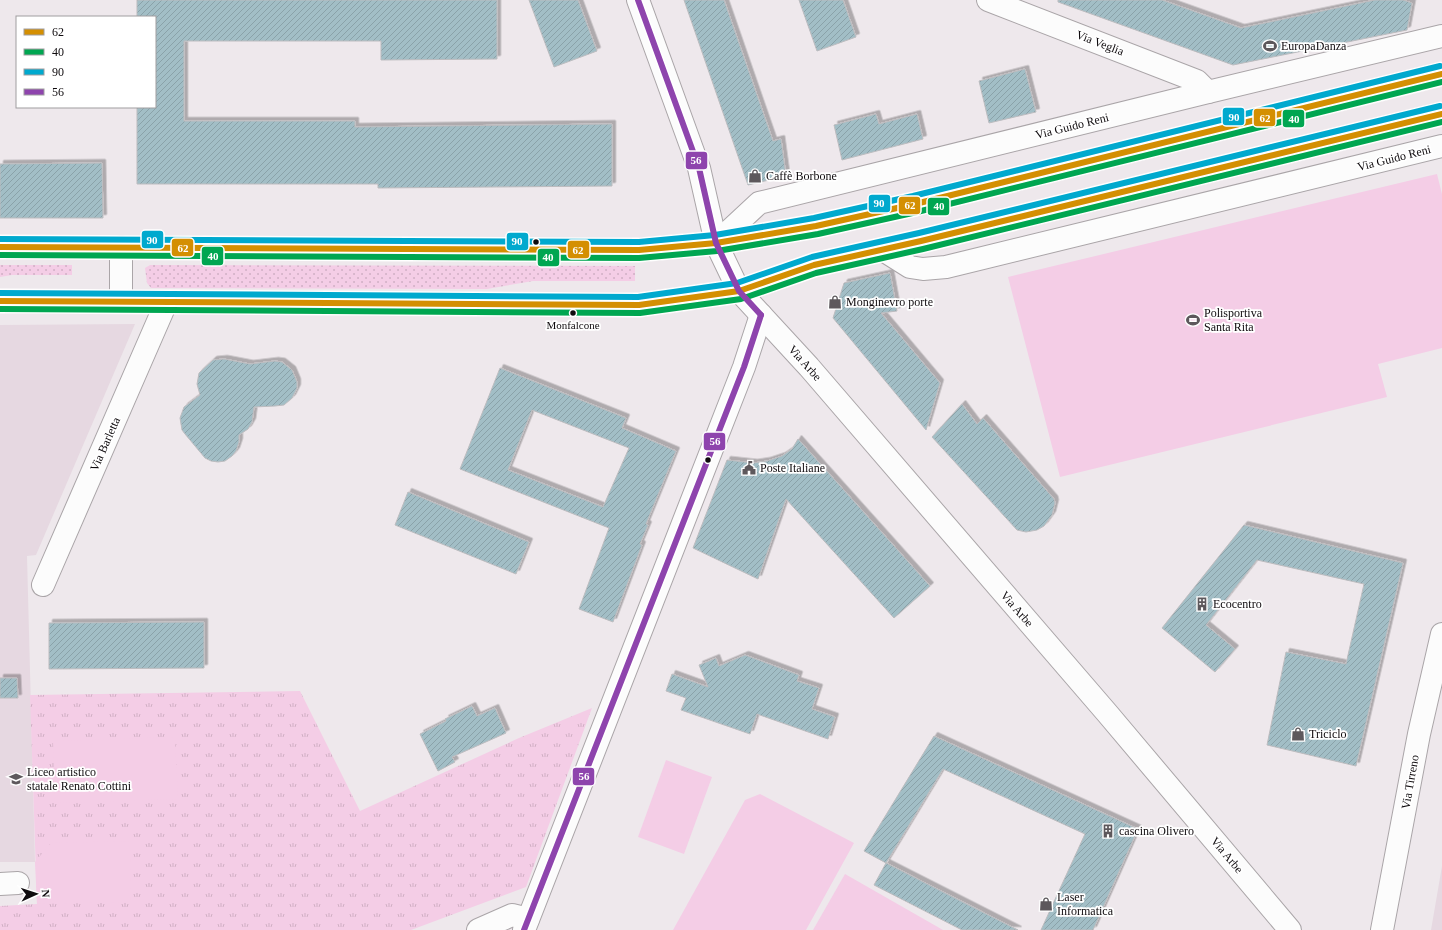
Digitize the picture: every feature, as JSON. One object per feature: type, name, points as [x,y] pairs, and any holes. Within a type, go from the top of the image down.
[{"type":"street","points":[[638,0],[699,168],[716,243],[739,291]]},
{"type":"street","name":"Via Veglia","points":[[988,0],[1197,81],[1208,92]]},
{"type":"street","name":"Via Guido Reni","points":[[716,243],[759,203],[1442,36]]},
{"type":"street","points":[[0,247],[639,250],[716,243],[816,226],[915,204],[1442,74]]},
{"type":"street","points":[[0,301],[639,305],[739,291],[814,265],[921,241],[1442,114]]},
{"type":"street","name":"Via Guido Reni","points":[[883,250],[910,267],[923,269],[946,267],[1442,146]]},
{"type":"street","points":[[121,247],[121,302]]},
{"type":"street","name":"Via Arbe","points":[[739,291],[814,373],[1138,750],[1290,930]]},
{"type":"street","name":"Via Barletta","points":[[43,585],[166,303]]},
{"type":"street","points":[[478,930],[512,915],[526,924],[744,367],[762,315]]},
{"type":"street","name":"Via Tirreno","points":[[1382,930],[1419,734],[1442,634]]},
{"type":"shaded area","points":[[135,324],[36,555],[27,556],[35,862],[0,862],[0,325]]},
{"type":"shaded area","points":[[1442,866],[1442,930],[1431,930]]},
{"type":"green space","name":"Polisportiva Santa Rita","points":[[1437,174],[1442,194],[1442,348],[1378,364],[1387,397],[1060,477],[1008,277]]},
{"type":"green space","points":[[0,265],[72,265],[72,275],[12,275],[0,277]]},
{"type":"green space","points":[[150,265],[635,266],[635,281],[533,281],[487,289],[151,288],[147,283],[145,268]]},
{"type":"green space","points":[[300,691],[360,811],[519,738],[592,708],[526,887],[411,930],[0,930],[0,906],[37,904],[30,695]]},
{"type":"green space","points":[[175,737],[178,799],[55,803],[53,741]]},
{"type":"green space","points":[[666,760],[712,777],[684,854],[638,837]]},
{"type":"green space","points":[[760,794],[854,843],[806,930],[673,930],[745,800]]},
{"type":"green space","points":[[130,841],[131,902],[37,904],[35,862],[51,843]]},
{"type":"green space","points":[[845,874],[943,930],[813,930]]},
{"type":"building","points":[[137,0],[497,0],[497,59],[381,60],[381,41],[184,41],[184,121],[355,121],[355,127],[612,124],[612,186],[378,188],[378,184],[137,184],[137,108],[156,108],[156,16],[137,16]]},
{"type":"building","points":[[529,0],[578,0],[597,51],[554,67]]},
{"type":"building","points":[[684,0],[724,0],[773,141],[781,139],[786,176],[748,185]]},
{"type":"building","points":[[799,0],[843,0],[856,37],[817,51]]},
{"type":"building","points":[[1058,0],[1162,0],[1241,28],[1375,0],[1403,0],[1412,3],[1407,30],[1233,65],[1058,2]]},
{"type":"building","points":[[1025,69],[1036,112],[989,123],[979,81]]},
{"type":"building","points":[[876,114],[879,124],[917,114],[923,139],[842,160],[834,125]]},
{"type":"building","points":[[102,163],[103,218],[0,218],[0,164]]},
{"type":"building","points":[[890,273],[897,311],[881,313],[940,383],[926,430],[833,318],[844,283]]},
{"type":"building","points":[[224,359],[250,364],[275,361],[282,362],[292,370],[297,382],[297,388],[292,398],[284,405],[254,407],[252,422],[248,429],[239,435],[239,442],[236,451],[225,461],[218,462],[205,458],[182,430],[180,418],[184,407],[200,395],[197,384],[199,373],[213,360]]},
{"type":"building","points":[[500,368],[626,418],[622,428],[676,451],[646,524],[648,525],[640,544],[642,545],[613,622],[579,609],[609,528],[460,469]],"holes":[[[532,410],[629,448],[603,507],[508,470]]]},
{"type":"building","points":[[962,404],[977,424],[983,418],[1054,499],[1055,503],[1052,515],[1044,526],[1037,530],[1026,532],[1017,530],[932,437]]},
{"type":"building","points":[[798,439],[930,586],[894,618],[786,499],[758,579],[693,548],[727,460],[754,463],[767,461],[782,456],[792,449]]},
{"type":"building","points":[[408,492],[529,542],[516,574],[395,525]]},
{"type":"building","points":[[1244,525],[1403,563],[1356,766],[1267,745],[1286,652],[1346,664],[1364,584],[1257,560],[1206,625],[1235,649],[1215,672],[1162,628]]},
{"type":"building","points":[[204,622],[204,668],[49,669],[49,623]]},
{"type":"building","points":[[745,655],[799,675],[797,681],[819,688],[812,709],[835,717],[828,739],[757,714],[750,734],[681,710],[686,698],[666,691],[672,674],[708,687],[699,665],[716,658],[719,666]]},
{"type":"building","points":[[0,678],[17,678],[18,698],[0,698]]},
{"type":"building","points":[[472,706],[477,716],[495,708],[506,733],[452,757],[455,762],[438,771],[420,734],[446,721],[445,719]]},
{"type":"building","name":"cascina Olivero","points":[[934,736],[1138,829],[1093,930],[1041,930],[1085,834],[943,769],[886,863],[864,851]]},
{"type":"building","points":[[886,863],[1018,930],[962,930],[874,885]]},
{"type":"transit line","name":"56","points":[[638,0],[699,168],[716,243],[739,291],[761,315]]},
{"type":"transit line","name":"90","points":[[0,239],[639,242],[715,235],[814,218],[913,196],[1440,66]]},
{"type":"transit line","name":"62","points":[[0,247],[639,250],[716,243],[816,226],[915,204],[1442,74]]},
{"type":"transit line","name":"40","points":[[0,255],[639,258],[717,251],[818,234],[917,212],[1442,82]]},
{"type":"transit line","name":"90","points":[[0,293],[638,297],[737,283],[812,257],[919,233],[1440,106]]},
{"type":"transit line","name":"62","points":[[0,301],[639,305],[739,291],[814,265],[921,241],[1442,114]]},
{"type":"transit line","name":"40","points":[[0,309],[640,313],[741,299],[816,273],[923,249],[1442,122]]},
{"type":"transit line","name":"56","points":[[524,930],[744,367],[761,315]]},
{"type":"place","name":"EuropaDanza","points":[[1270,46]]},
{"type":"place","name":"Caffè Borbone","points":[[755,176]]},
{"type":"place","name":"Monginevro porte","points":[[835,302]]},
{"type":"place","name":"Monfalcone","points":[[573,313]]},
{"type":"place","name":"Polisportiva Santa Rita","points":[[1193,320]]},
{"type":"place","name":"Poste Italiane","points":[[749,468]]},
{"type":"place","name":"Ecocentro","points":[[1202,604]]},
{"type":"place","name":"Triciclo","points":[[1298,734]]},
{"type":"place","name":"Liceo artistico statale Renato Cottini","points":[[16,779]]},
{"type":"place","name":"cascina Olivero","points":[[1108,831]]},
{"type":"place","name":"Laser Informatica","points":[[1046,904]]}]
